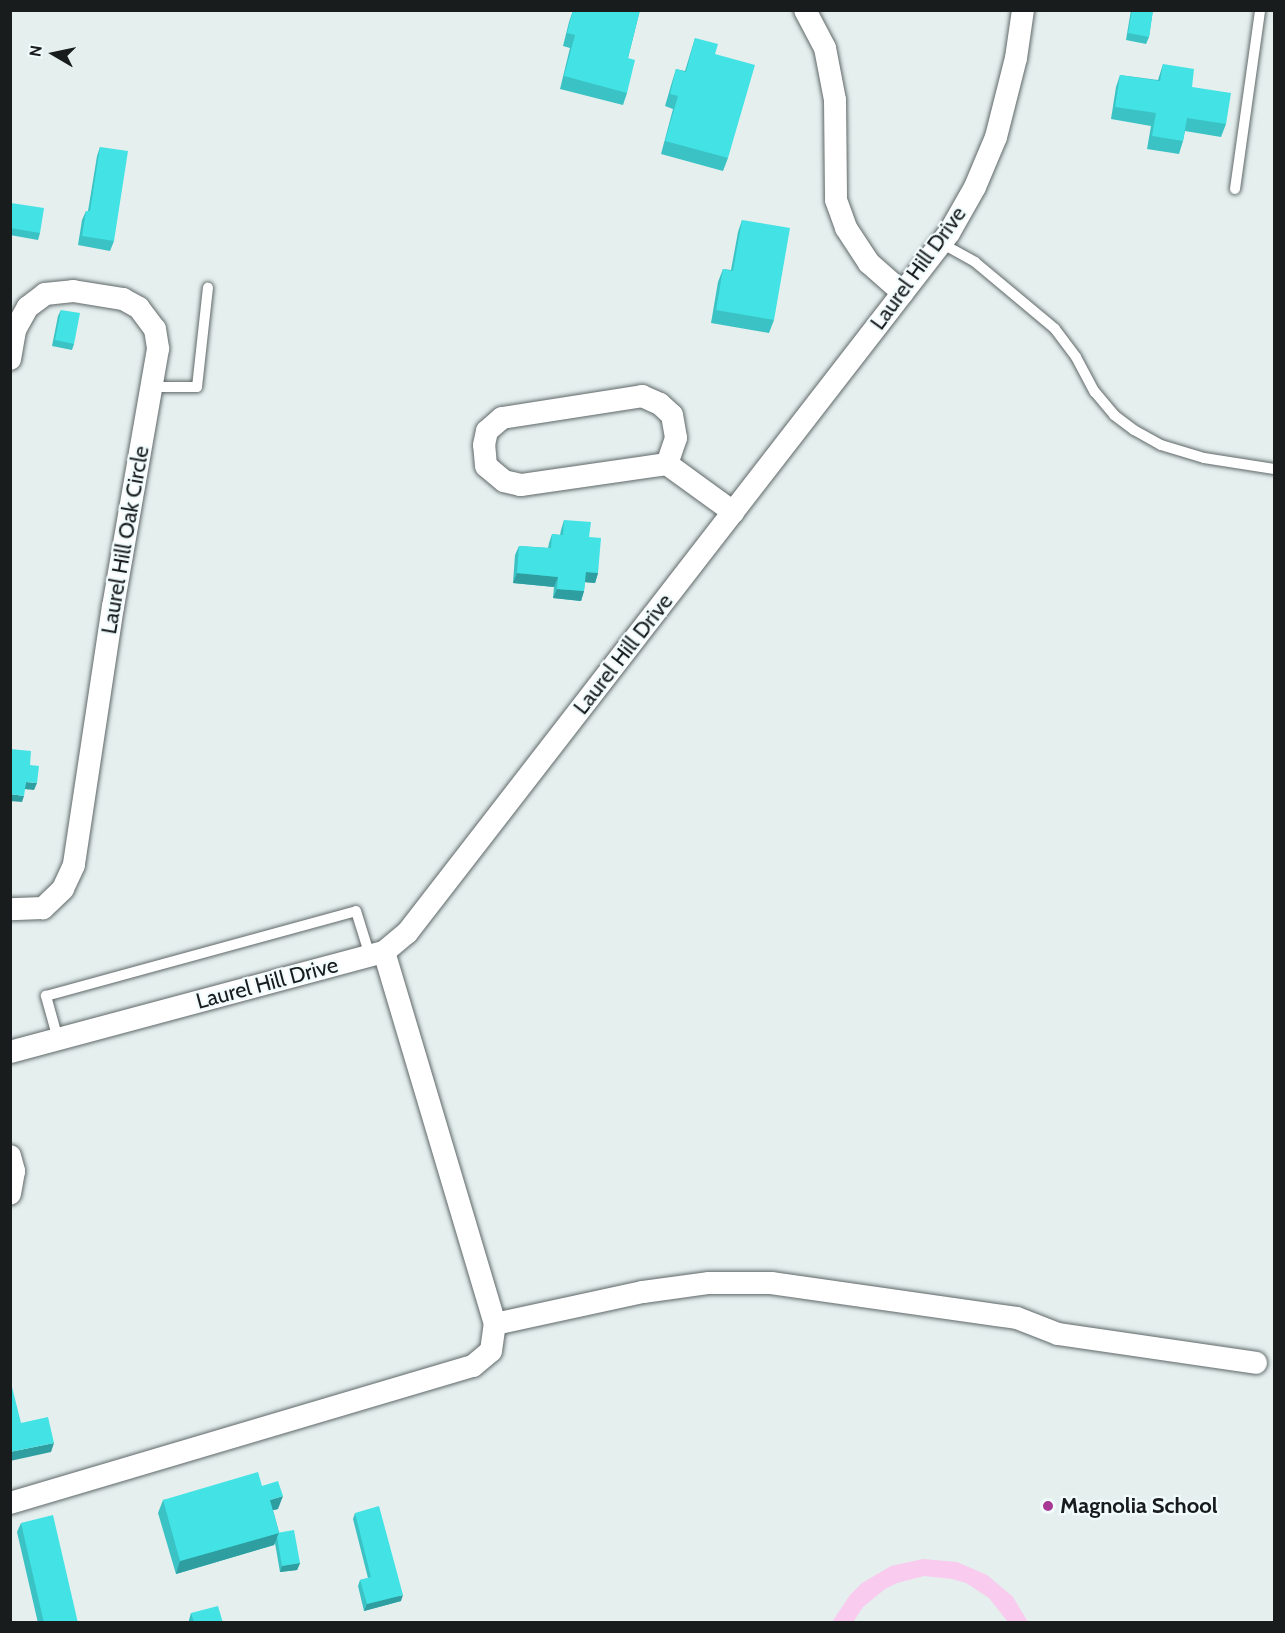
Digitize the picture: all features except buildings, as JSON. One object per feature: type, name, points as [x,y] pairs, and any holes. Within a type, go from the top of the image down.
[{"type":"street","points":[[805,10],[825,48],[835,100],[836,200],[846,228],[869,263],[903,292]]},
{"type":"street","name":"Laurel Hill Drive","points":[[10,1052],[377,954],[407,933],[941,243],[975,187],[996,137],[1016,58],[1023,10]]},
{"type":"street","name":"Laurel Hill Oak Circle","points":[[10,359],[15,330],[28,307],[45,294],[73,291],[123,299],[140,308],[155,329],[158,349],[113,606],[74,866],[63,889],[44,908],[10,909]]},
{"type":"street","points":[[666,464],[676,438],[672,414],[660,404],[642,396],[502,418],[487,431],[483,444],[486,466],[504,481],[521,485],[666,464],[733,512]]},
{"type":"street","points":[[10,1503],[473,1366],[491,1351],[495,1324],[377,954]]},
{"type":"street","points":[[10,1156],[14,1171],[10,1194]]},
{"type":"street","points":[[495,1324],[644,1292],[709,1283],[771,1283],[1017,1318],[1068,1336],[1256,1363]]},
{"type":"lane","points":[[1235,189],[1260,10]]},
{"type":"lane","points":[[941,243],[975,262],[1055,329],[1076,357],[1095,392],[1114,415],[1134,430],[1161,445],[1204,458],[1275,469]]},
{"type":"lane","points":[[151,387],[197,387],[208,288]]},
{"type":"lane","points":[[58,1039],[46,996],[356,911],[377,954]]},
{"type":"shaded area","points":[[923,1559],[957,1562],[987,1575],[1013,1597],[1028,1622],[1008,1622],[989,1598],[966,1583],[924,1576],[897,1583],[885,1589],[863,1607],[853,1622],[832,1622],[850,1595],[862,1583],[891,1566]]},
{"type":"place","name":"Magnolia School","points":[[1048,1506]]}]
